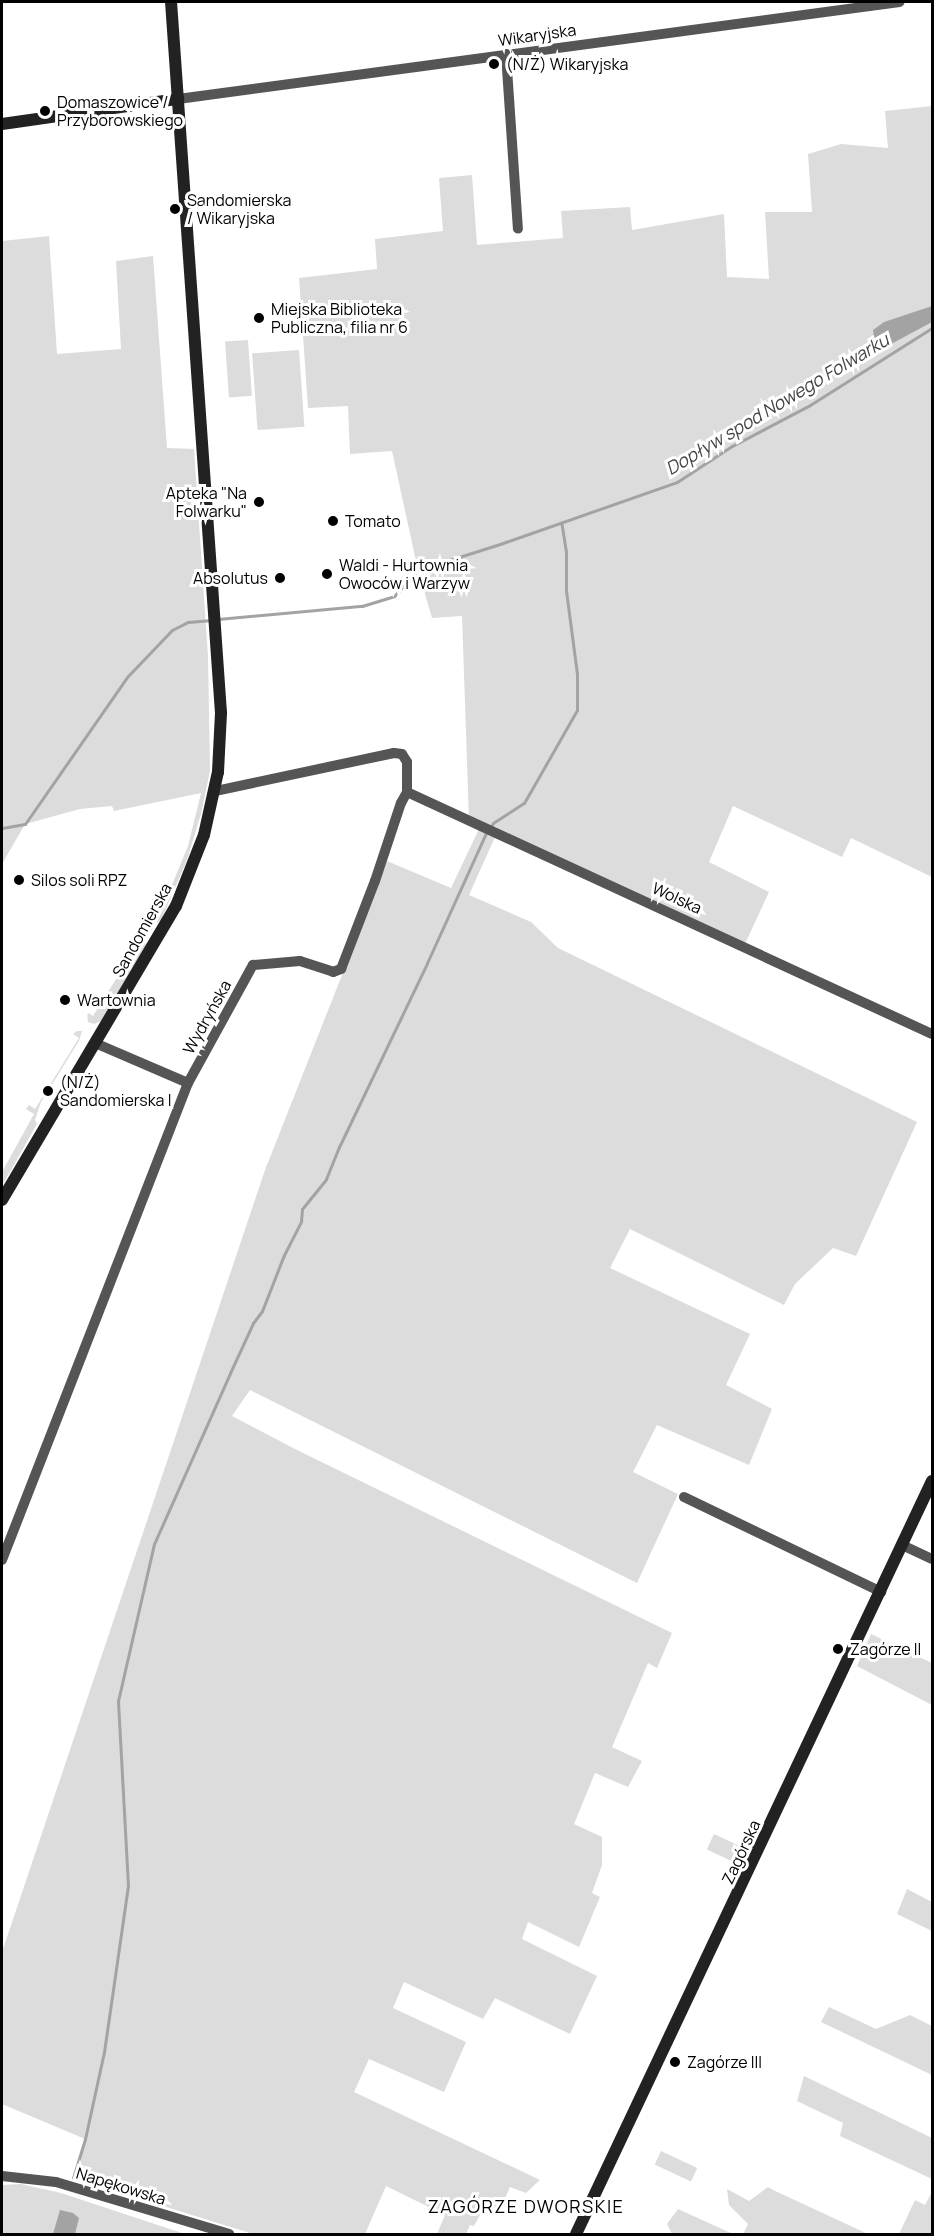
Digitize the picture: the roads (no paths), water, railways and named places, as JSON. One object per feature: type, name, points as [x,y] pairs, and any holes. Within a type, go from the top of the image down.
[{"type":"street","name":"Sandomierska","points":[[2,1200],[154,948],[179,900],[201,844],[215,790],[221,734],[215,620],[171,2]]},
{"type":"street","name":"Wikaryjska","points":[[178,99],[900,2]]},
{"type":"street","points":[[506,54],[518,229]]},
{"type":"street","points":[[2,124],[178,99]]},
{"type":"street","name":"Wydryńska","points":[[2,1560],[188,1083],[253,965],[300,961],[333,972],[341,969],[379,872],[401,802],[408,792],[407,762],[402,754],[394,753],[215,790]]},
{"type":"street","name":"Wolska","points":[[408,792],[933,1034]]},
{"type":"street","points":[[95,1043],[188,1083]]},
{"type":"street","name":"Zagórska","points":[[576,2235],[933,1482]]},
{"type":"street","points":[[684,1497],[880,1592]]},
{"type":"street","points":[[902,1545],[933,1559]]},
{"type":"street","name":"Napękowska","points":[[2,2176],[56,2182],[229,2235]]},
{"type":"waterway","name":"Dopływ spod Nowego Folwarku","points":[[218,619],[362,606],[394,596],[418,570],[677,482],[732,446],[810,405],[932,328]]},
{"type":"waterway","points":[[73,2178],[85,2139],[104,2052],[128,1886],[118,1701],[154,1544],[253,1323],[262,1311],[284,1255],[301,1221],[302,1209],[326,1179],[485,835],[493,823],[524,803],[577,710],[577,674],[566,591],[566,552],[561,522]]},
{"type":"waterway","name":"Dopływ spod Nowego Folwarku","points":[[2,828],[25,824],[128,676],[172,630],[188,622],[212,620]]},
{"type":"place","name":"(N/Ż) Wikaryjska","points":[[494,64]]},
{"type":"place","name":"Domaszowice / Przyborowskiego","points":[[45,111]]},
{"type":"place","name":"Sandomierska / Wikaryjska","points":[[175,209]]},
{"type":"place","name":"Miejska Biblioteka Publiczna, filia nr 6","points":[[259,318]]},
{"type":"place","name":"Apteka \"Na Folwarku\"","points":[[259,502]]},
{"type":"place","name":"Tomato","points":[[333,521]]},
{"type":"place","name":"Waldi - Hurtownia Owoców i Warzyw","points":[[327,574]]},
{"type":"place","name":"Absolutus","points":[[280,578]]},
{"type":"place","name":"Silos soli RPZ","points":[[19,880]]},
{"type":"place","name":"Wartownia","points":[[65,1000]]},
{"type":"place","name":"(N/Ż) Sandomierska I","points":[[48,1091]]},
{"type":"place","name":"Zagórze II","points":[[838,1649]]},
{"type":"place","name":"Zagórze III","points":[[675,2062]]},
{"type":"district","name":"ZAGÓRZE DWORSKIE","points":[[526,2206]]}]
